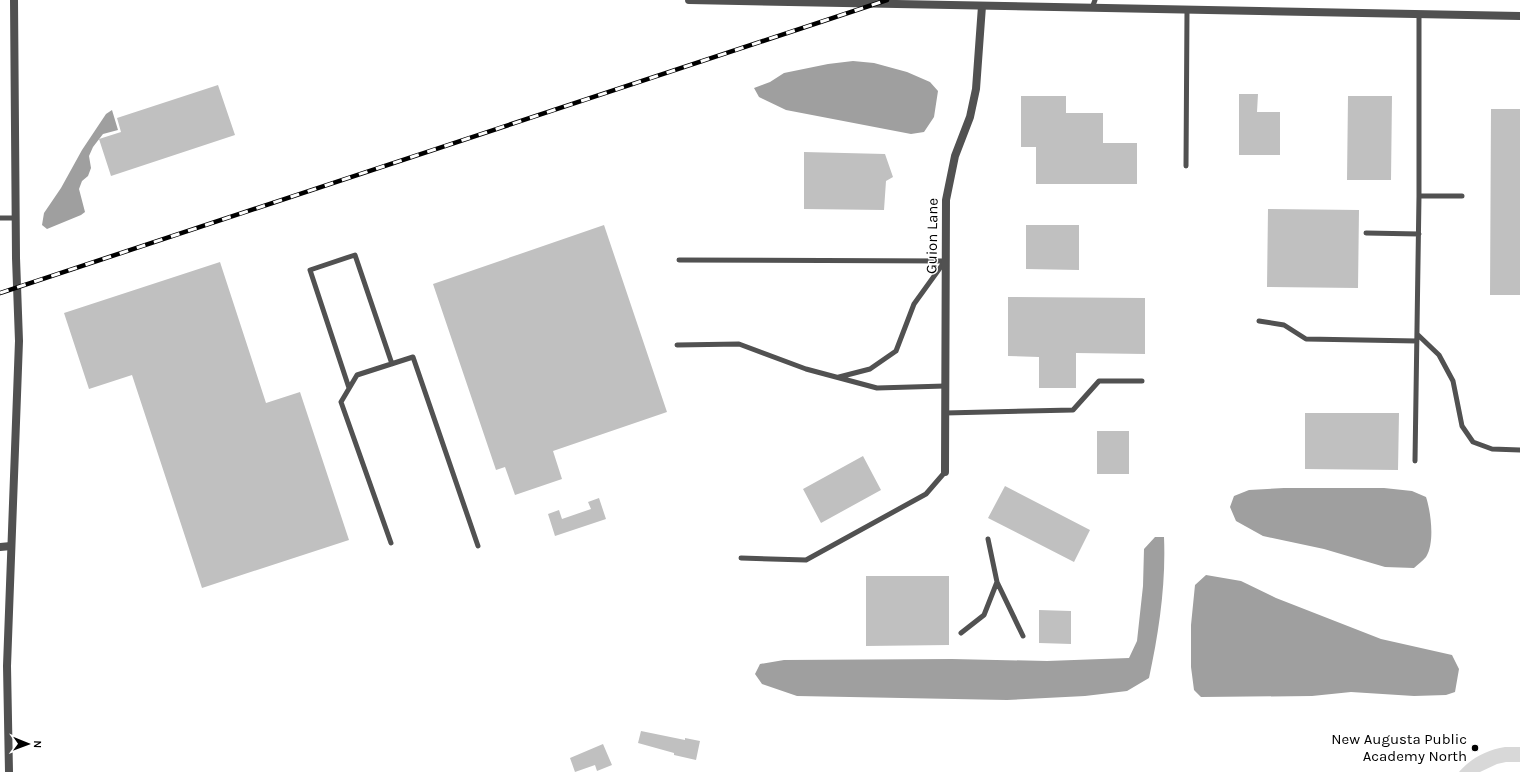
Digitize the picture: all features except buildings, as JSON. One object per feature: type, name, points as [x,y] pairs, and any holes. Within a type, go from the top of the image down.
[{"type":"street","points":[[9,772],[7,666],[19,341],[17,287],[14,0]]},
{"type":"street","points":[[689,0],[982,6],[1094,4],[1187,10],[1520,16]]},
{"type":"street","name":"Guion Lane","points":[[945,472],[946,200],[955,156],[970,117],[976,89],[982,6]]},
{"type":"street","points":[[0,546],[11,546]]},
{"type":"lane","points":[[1186,166],[1187,10]]},
{"type":"lane","points":[[1415,461],[1419,234],[1419,14]]},
{"type":"lane","points":[[1419,196],[1462,196]]},
{"type":"lane","points":[[0,218],[16,218]]},
{"type":"lane","points":[[1366,233],[1419,234]]},
{"type":"lane","points":[[349,388],[310,270],[355,255],[392,364]]},
{"type":"lane","points":[[679,260],[945,261]]},
{"type":"lane","points":[[837,377],[870,368],[896,350],[914,304],[945,261]]},
{"type":"lane","points":[[1259,320],[1284,325],[1306,339],[1417,341]]},
{"type":"lane","points":[[1417,334],[1439,355],[1453,381],[1462,426],[1473,442],[1492,449],[1520,450]]},
{"type":"lane","points":[[677,345],[739,344],[806,369],[877,388],[945,386]]},
{"type":"lane","points":[[390,543],[341,402],[357,375],[414,356],[478,546]]},
{"type":"lane","points":[[945,413],[1073,410],[1099,381],[1142,381]]},
{"type":"lane","points":[[741,558],[806,560],[926,494],[945,472]]},
{"type":"lane","points":[[988,539],[997,582],[1022,636]]},
{"type":"lane","points":[[961,633],[984,615],[997,582]]},
{"type":"shaded area","points":[[853,61],[874,63],[907,72],[930,82],[938,91],[934,117],[924,132],[911,134],[786,110],[759,97],[754,88],[770,82],[784,73],[828,64]]},
{"type":"shaded area","points":[[112,110],[118,130],[103,134],[93,147],[89,156],[91,168],[88,176],[82,181],[79,189],[85,212],[47,229],[42,225],[44,213],[61,188],[82,150],[106,114]]},
{"type":"shaded area","points":[[1284,488],[1384,488],[1412,491],[1426,497],[1431,527],[1429,551],[1426,557],[1414,568],[1385,567],[1324,549],[1263,536],[1236,521],[1230,507],[1234,496],[1249,490]]},
{"type":"shaded area","points":[[1155,537],[1164,537],[1163,590],[1156,643],[1149,678],[1127,691],[1085,696],[1007,700],[797,696],[762,684],[755,674],[760,664],[784,660],[952,659],[1047,661],[1129,658],[1137,641],[1143,586],[1144,549]]},
{"type":"shaded area","points":[[1206,575],[1241,581],[1276,598],[1381,639],[1452,655],[1459,669],[1455,692],[1446,695],[1414,696],[1351,692],[1312,696],[1201,697],[1194,690],[1191,667],[1191,625],[1195,585]]},
{"type":"shaded area","points":[[1505,747],[1520,747],[1520,762],[1506,762],[1497,764],[1480,772],[1459,772],[1480,755]]},
{"type":"railway","points":[[0,293],[887,0]]},
{"type":"place","name":"New Augusta Public Academy North","points":[[1475,748]]}]
